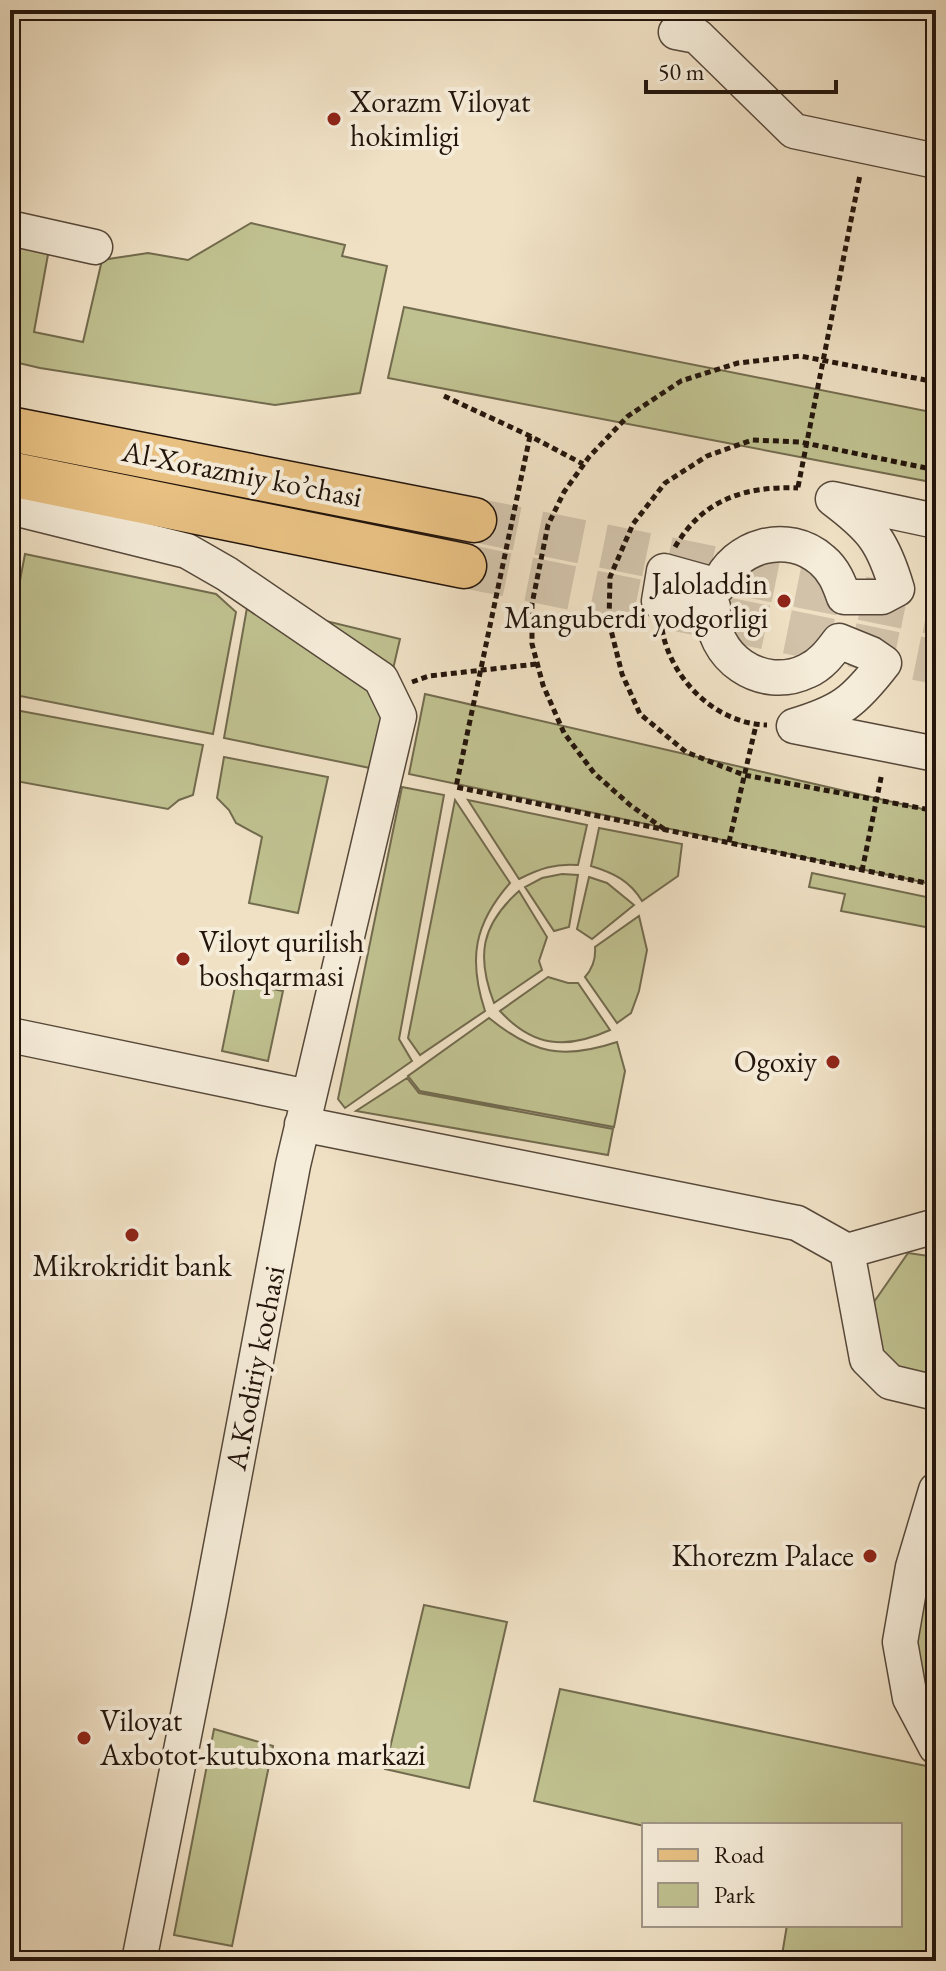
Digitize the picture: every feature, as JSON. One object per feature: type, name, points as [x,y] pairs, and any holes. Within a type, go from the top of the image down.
[{"type":"main road","name":"Al-Xorazmiy ko’chasi","points":[[10,429],[474,520]]},
{"type":"main road","name":"Al-Xorazmiy ko’chasi","points":[[10,474],[464,566]]},
{"type":"street","points":[[676,32],[697,36],[794,131],[936,161]]},
{"type":"street","points":[[10,228],[95,247]]},
{"type":"street","points":[[833,499],[936,521]]},
{"type":"street","points":[[661,586],[718,586],[722,575],[737,558],[757,547],[779,544],[801,548],[821,559],[836,576],[844,597],[882,597],[897,589],[886,553],[864,522],[833,499]]},
{"type":"street","points":[[10,507],[187,551],[227,574],[381,679],[388,692]]},
{"type":"street","points":[[661,586],[713,607],[712,618],[718,638],[729,656],[746,670],[766,677],[788,678],[809,671],[826,658],[839,641],[884,663],[861,693],[840,708],[830,715],[794,726]]},
{"type":"street","name":"A.Kodiriy kochasi","points":[[139,1961],[305,1110],[399,716],[388,692]]},
{"type":"street","points":[[794,726],[936,754]]},
{"type":"street","points":[[10,1035],[305,1110],[797,1223],[847,1251],[936,1226]]},
{"type":"street","points":[[847,1251],[867,1359],[890,1382],[936,1393]]},
{"type":"street","points":[[936,1490],[913,1567],[900,1642],[910,1698],[936,1747]]},
{"type":"path","points":[[798,487],[866,146]]},
{"type":"path","points":[[666,830],[630,805],[587,763],[564,733],[543,685],[532,644],[532,604],[548,525],[564,492],[583,464],[628,416],[681,381],[738,363],[800,356],[936,382]]},
{"type":"path","points":[[444,396],[583,464]]},
{"type":"path","points":[[530,436],[456,787],[936,885]]},
{"type":"path","points":[[794,726],[756,725],[717,710],[685,684],[665,647],[661,586],[685,529],[717,503],[756,488],[798,487],[833,499]]},
{"type":"path","points":[[388,692],[429,676],[537,664]]},
{"type":"path","points":[[729,842],[756,725]]},
{"type":"path","points":[[862,871],[888,745]]},
{"type":"green space","points":[[251,223],[345,245],[342,256],[387,266],[360,393],[275,405],[10,361],[10,240],[49,249],[34,332],[83,342],[102,260],[148,253],[188,260]]},
{"type":"green space","points":[[404,307],[936,413],[936,483],[388,378]]},
{"type":"green space","points":[[25,554],[216,594],[236,612],[213,734],[10,694],[10,633]]},
{"type":"green space","points":[[248,602],[400,639],[370,768],[224,738]]},
{"type":"green space","points":[[425,694],[936,812],[936,885],[409,774]]},
{"type":"green space","points":[[10,709],[203,745],[193,795],[179,800],[168,809],[10,780]]},
{"type":"green space","points":[[224,757],[328,777],[298,913],[249,903],[262,837],[236,823],[217,798]]},
{"type":"green space","points":[[402,787],[444,795],[399,1039],[412,1061],[345,1108],[338,1099]]},
{"type":"green space","points":[[455,800],[510,883],[489,913],[478,943],[477,975],[485,1011],[420,1055],[408,1038]]},
{"type":"green space","points":[[468,800],[587,825],[578,865],[547,868],[519,879]]},
{"type":"green space","points":[[599,828],[682,844],[678,876],[642,901],[621,879],[591,866]]},
{"type":"green space","points":[[812,873],[936,899],[936,929],[841,911],[845,894],[809,887]]},
{"type":"green space","points":[[578,875],[569,927],[554,931],[525,887],[542,878]]},
{"type":"green space","points":[[589,877],[607,883],[634,905],[592,939],[577,929]]},
{"type":"green space","points":[[519,891],[547,937],[539,961],[542,970],[494,1003],[485,970],[486,942],[497,916]]},
{"type":"green space","points":[[639,916],[647,950],[639,991],[631,1013],[617,1023],[585,977],[593,963],[595,947]]},
{"type":"green space","points":[[548,977],[578,983],[610,1030],[579,1041],[551,1042],[525,1032],[500,1011]]},
{"type":"green space","points":[[236,982],[283,991],[268,1061],[222,1051]]},
{"type":"green space","points":[[489,1018],[520,1039],[549,1050],[580,1051],[617,1042],[625,1071],[614,1127],[420,1091],[408,1076]]},
{"type":"green space","points":[[407,1078],[419,1093],[613,1129],[608,1155],[356,1111]]},
{"type":"green space","points":[[908,1253],[936,1257],[936,1380],[882,1367],[874,1302]]},
{"type":"green space","points":[[424,1605],[507,1622],[469,1788],[385,1769]]},
{"type":"green space","points":[[922,1605],[936,1607],[936,1718],[916,1651],[916,1610]]},
{"type":"green space","points":[[560,1689],[936,1768],[935,1961],[781,1961],[787,1927],[902,1927],[902,1823],[642,1823],[642,1826],[534,1801]]},
{"type":"green space","points":[[214,1729],[273,1746],[232,1946],[174,1935]]},
{"type":"tunnel","points":[[474,520],[936,613]]},
{"type":"tunnel","points":[[464,566],[936,662]]},
{"type":"place","name":"Xorazm Viloyat hokimligi","points":[[334,119]]},
{"type":"place","name":"Jaloladdin Manguberdi yodgorligi","points":[[784,601]]},
{"type":"place","name":"Viloyt qurilish boshqarmasi","points":[[183,959]]},
{"type":"place","name":"Ogoxiy","points":[[833,1062]]},
{"type":"place","name":"Mikrokridit bank","points":[[132,1235]]},
{"type":"place","name":"Khorezm Palace","points":[[870,1556]]},
{"type":"place","name":"Viloyat Axbotot-kutubxona markazi","points":[[84,1738]]}]
